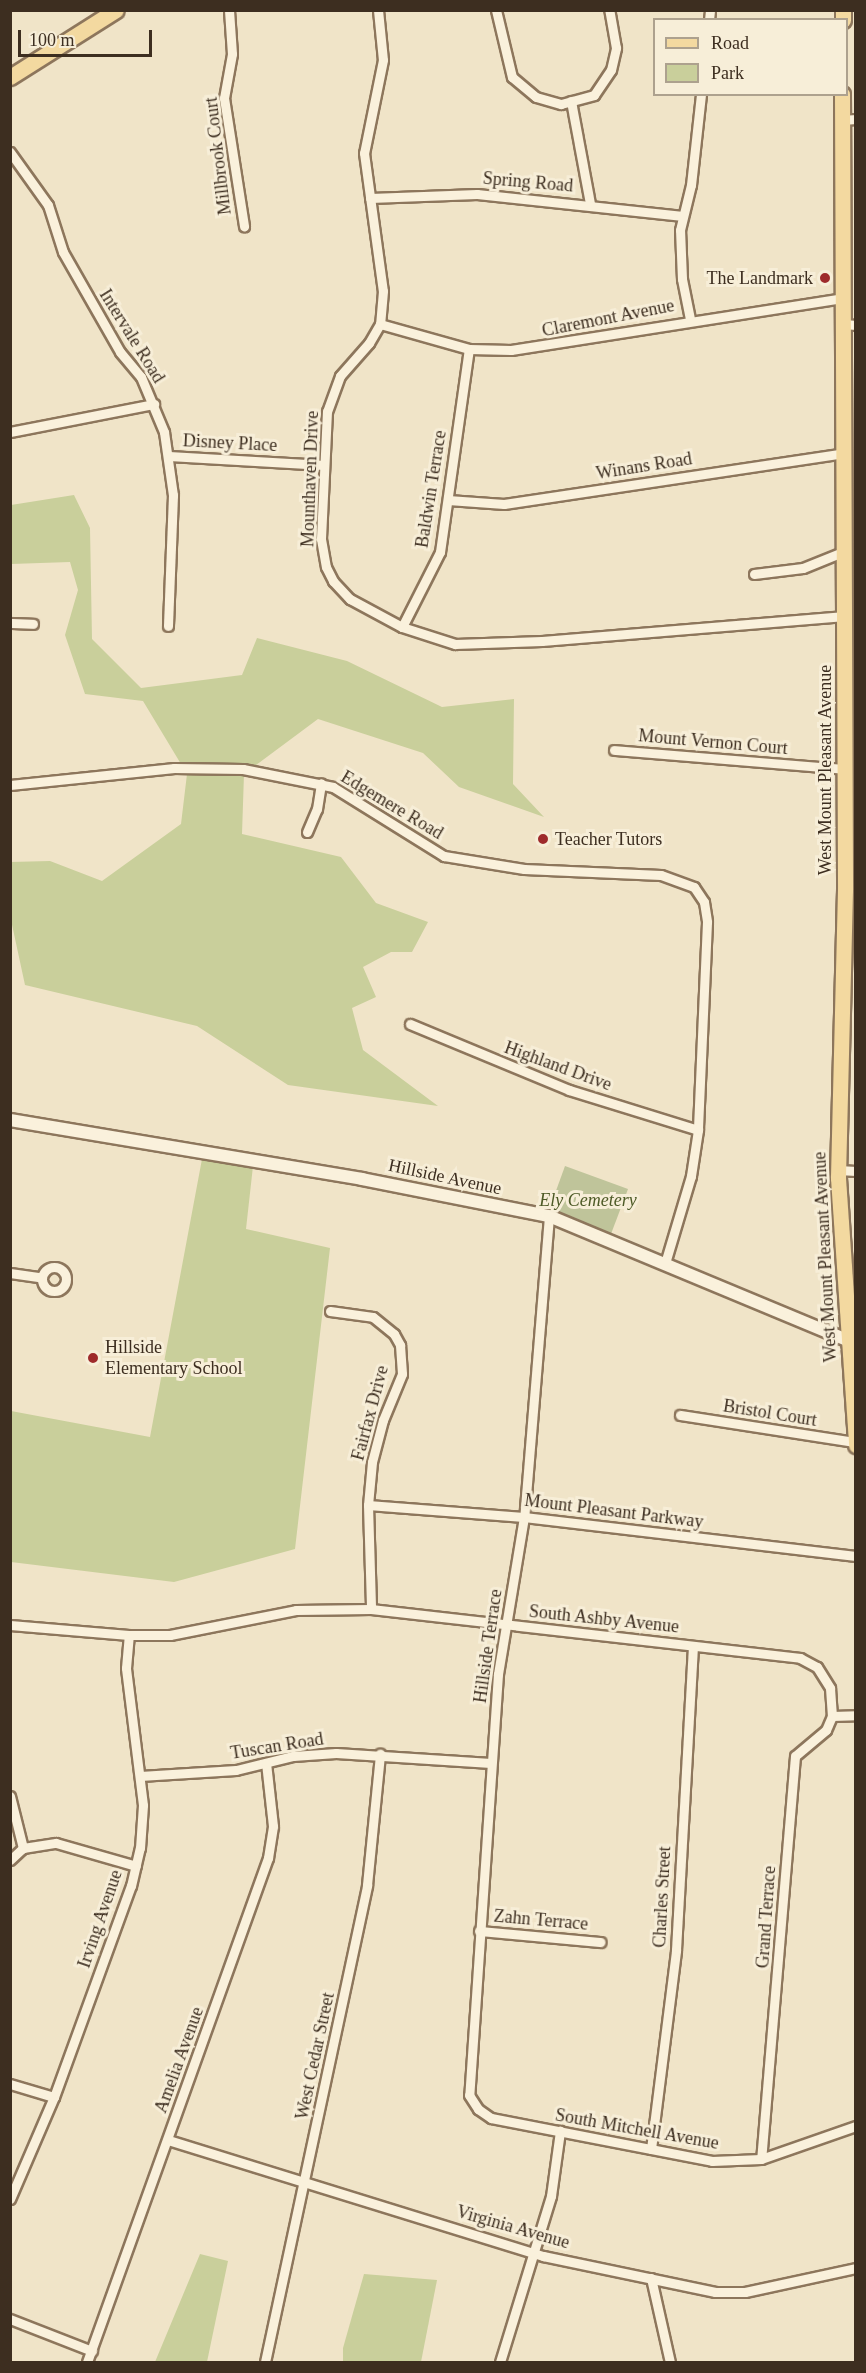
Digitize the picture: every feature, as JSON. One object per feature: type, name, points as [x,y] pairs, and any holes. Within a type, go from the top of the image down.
[{"type":"main road","points":[[10,76],[116,10]]},
{"type":"main road","name":"West Mount Pleasant Avenue","points":[[843,96],[849,120],[844,298],[850,325],[844,453],[845,769],[838,1170],[853,1344],[855,1444]]},
{"type":"street","name":"Millbrook Court","points":[[229,10],[232,54],[224,98],[244,226]]},
{"type":"street","name":"Mounthaven Drive","points":[[378,10],[382,60],[364,153],[383,291],[380,324],[369,343],[340,376],[332,395],[324,465],[321,539],[326,567],[351,599],[402,627],[438,642],[480,645],[845,616]]},
{"type":"street","points":[[496,10],[512,77],[522,88],[549,102],[571,101],[594,94],[611,70],[616,48],[609,10]]},
{"type":"street","points":[[690,319],[682,279],[683,216],[691,185],[700,96]]},
{"type":"street","points":[[571,101],[590,204]]},
{"type":"street","name":"Intervale Road","points":[[10,152],[48,205],[63,252],[120,352],[141,377],[154,404],[169,456],[173,495],[168,626]]},
{"type":"street","name":"Spring Road","points":[[370,198],[477,194],[590,204],[683,216]]},
{"type":"street","name":"Claremont Avenue","points":[[380,324],[469,349],[535,348],[690,319],[844,298]]},
{"type":"street","name":"Baldwin Terrace","points":[[402,627],[435,566],[448,500],[469,349]]},
{"type":"street","points":[[10,432],[154,404]]},
{"type":"street","name":"Winans Road","points":[[448,500],[504,504],[844,453]]},
{"type":"street","name":"Disney Place","points":[[169,456],[324,465]]},
{"type":"street","points":[[754,574],[803,568],[845,551]]},
{"type":"street","points":[[10,623],[33,624]]},
{"type":"street","name":"Mount Vernon Court","points":[[614,750],[845,769]]},
{"type":"street","name":"Edgemere Road","points":[[10,785],[174,768],[243,769],[321,783],[355,799],[397,830],[444,856],[524,869],[661,874],[694,887],[704,902],[707,922],[698,1130],[691,1176],[665,1263]]},
{"type":"street","points":[[307,832],[317,809],[321,783]]},
{"type":"street","name":"Highland Drive","points":[[410,1024],[568,1090],[698,1130]]},
{"type":"street","name":"Hillside Avenue","points":[[10,1120],[383,1183],[549,1216],[853,1344]]},
{"type":"street","points":[[838,1170],[855,1171]]},
{"type":"street","name":"Hillside Terrace","points":[[467,2080],[491,1763],[506,1625],[524,1517],[549,1216]]},
{"type":"street","points":[[10,1273],[40,1277]]},
{"type":"street","name":"Fairfax Drive","points":[[330,1311],[372,1317],[394,1334],[400,1345],[402,1374],[376,1439],[368,1505],[370,1609]]},
{"type":"street","name":"Bristol Court","points":[[680,1416],[855,1444]]},
{"type":"street","name":"Mount Pleasant Parkway","points":[[368,1505],[524,1517],[855,1556]]},
{"type":"street","name":"South Ashby Avenue","points":[[10,1625],[129,1635],[201,1631],[296,1610],[370,1609],[808,1661],[830,1688],[832,1716]]},
{"type":"street","name":"Irving Avenue","points":[[10,2199],[54,2097],[136,1866],[142,1824],[140,1776],[126,1668],[129,1635]]},
{"type":"street","name":"Charles Street","points":[[651,2149],[676,1949],[693,1646]]},
{"type":"street","points":[[832,1716],[855,1715]]},
{"type":"street","name":"Grand Terrace","points":[[761,2159],[795,1756],[826,1730],[832,1716]]},
{"type":"street","name":"Tuscan Road","points":[[140,1776],[236,1770],[293,1756],[380,1754],[491,1763]]},
{"type":"street","name":"West Cedar Street","points":[[265,2362],[306,2180],[367,1886],[380,1754]]},
{"type":"street","name":"Amelia Avenue","points":[[87,2362],[268,1858],[273,1826],[266,1763]]},
{"type":"street","points":[[10,1796],[23,1848]]},
{"type":"street","points":[[10,1860],[23,1848],[56,1843],[136,1866]]},
{"type":"street","name":"Zahn Terrace","points":[[479,1931],[601,1942]]},
{"type":"street","name":"South Mitchell Avenue","points":[[467,2080],[469,2096],[483,2114],[712,2161],[761,2159],[855,2126]]},
{"type":"street","points":[[10,2084],[54,2097]]},
{"type":"street","points":[[500,2362],[551,2196],[560,2131]]},
{"type":"street","name":"Virginia Avenue","points":[[168,2140],[306,2180],[534,2253],[651,2278],[732,2293],[855,2268]]},
{"type":"street","points":[[651,2278],[670,2362]]},
{"type":"street","points":[[10,2319],[92,2351]]},
{"type":"green space","points":[[74,495],[90,528],[92,639],[141,688],[242,675],[257,638],[347,661],[442,707],[514,699],[513,784],[544,817],[459,787],[423,753],[318,719],[244,774],[242,834],[341,857],[376,903],[428,922],[412,952],[391,952],[363,967],[376,997],[352,1008],[363,1050],[438,1106],[288,1085],[197,1026],[25,985],[11,920],[10,862],[50,861],[102,881],[181,824],[187,774],[143,701],[85,694],[65,635],[78,590],[70,562],[11,564],[11,505]]},
{"type":"green space","points":[[202,1159],[253,1166],[246,1229],[330,1248],[295,1549],[174,1582],[11,1562],[11,1411],[150,1437]]},
{"type":"green space","name":"Ely Cemetery","points":[[565,1166],[628,1189],[611,1234],[549,1210]]},
{"type":"green space","points":[[200,2254],[228,2261],[207,2362],[155,2362]]},
{"type":"green space","points":[[364,2274],[437,2280],[421,2362],[343,2362],[343,2348]]},
{"type":"place","name":"The Landmark","points":[[825,278]]},
{"type":"place","name":"Teacher Tutors","points":[[543,839]]},
{"type":"place","name":"Hillside Elementary School","points":[[93,1358]]}]
